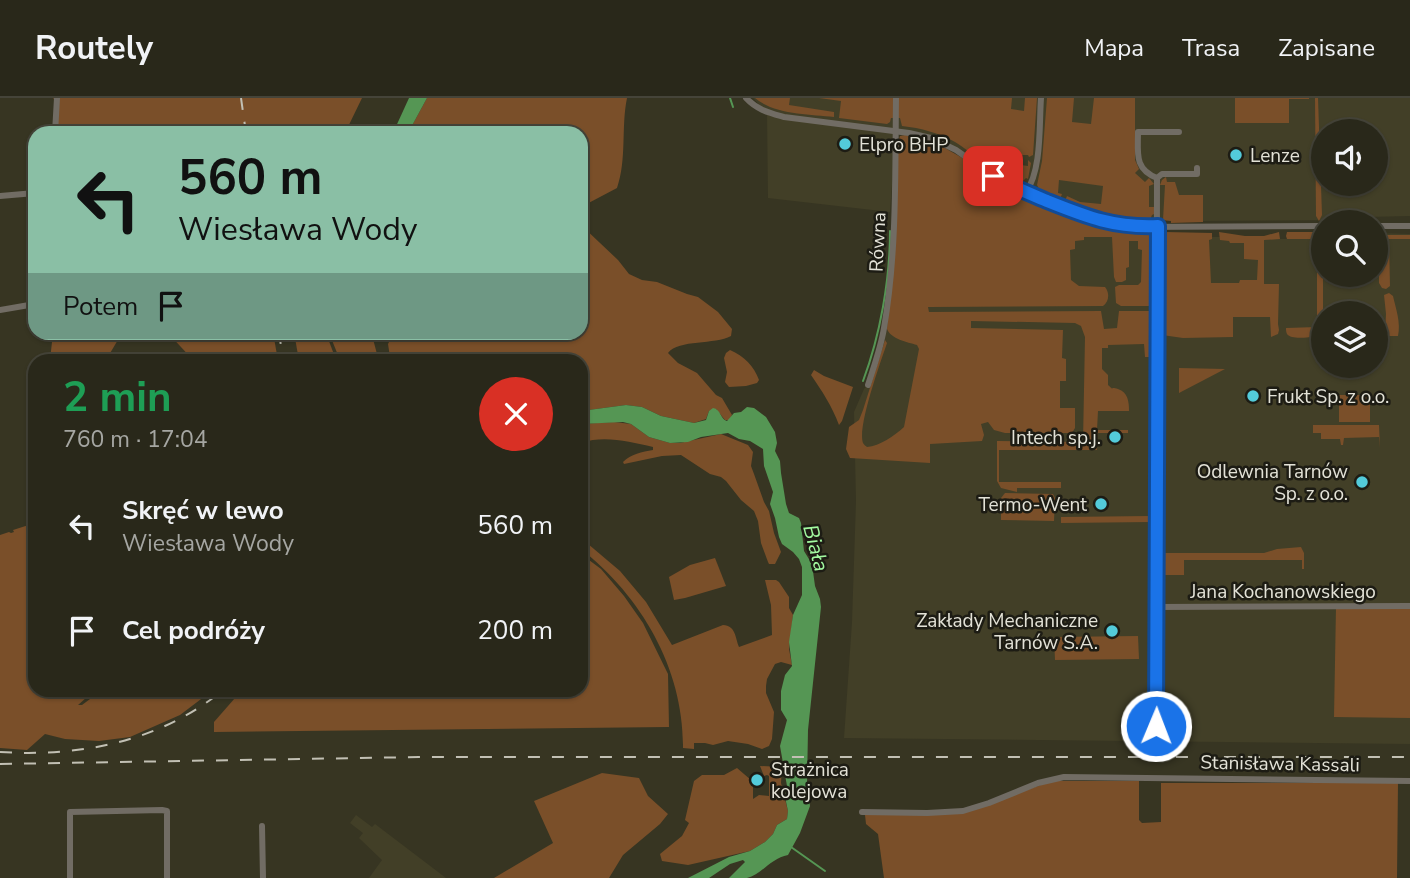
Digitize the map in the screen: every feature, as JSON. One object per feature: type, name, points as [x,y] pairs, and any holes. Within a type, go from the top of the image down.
[{"type":"street","points":[[55,126],[57,98]]},
{"type":"street","points":[[746,98],[767,113],[784,117],[921,135],[949,146],[993,176],[1026,192],[1111,224],[1135,227],[1311,226]]},
{"type":"street","name":"Równa","points":[[868,384],[883,331],[890,292],[894,246],[897,98]]},
{"type":"street","points":[[1026,192],[1036,168],[1041,98]]},
{"type":"street","points":[[1157,178],[1149,175],[1140,166],[1138,132],[1179,132]]},
{"type":"street","points":[[1156,726],[1157,178],[1161,174],[1198,174],[1197,168]]},
{"type":"street","points":[[0,196],[28,194]]},
{"type":"street","points":[[1388,226],[1410,226]]},
{"type":"street","points":[[0,310],[28,305]]},
{"type":"street","name":"Jana Kochanowskiego","points":[[1156,607],[1410,606]]},
{"type":"street","name":"Stanisława Kassali","points":[[863,811],[963,811],[1038,783],[1064,778],[1410,781]]},
{"type":"street","points":[[70,878],[70,812],[167,811],[167,878]]},
{"type":"street","points":[[262,826],[263,878]]},
{"type":"shaded area","points":[[53,98],[362,98],[348,126],[55,126]]},
{"type":"shaded area","points":[[409,98],[427,98],[412,126],[396,126]]},
{"type":"shaded area","points":[[427,98],[627,98],[622,166],[617,188],[588,203],[588,126],[412,126]]},
{"type":"shaded area","points":[[753,98],[1410,98],[1410,216],[1388,216],[1388,210],[1311,210],[1311,220],[1094,219],[1015,188],[956,150],[915,134],[896,131],[890,212],[768,198],[767,113]]},
{"type":"shaded area","points":[[755,98],[790,98],[789,105],[834,112],[834,117],[782,111]]},
{"type":"shaded area","points":[[819,98],[894,98],[893,118],[887,124],[839,118],[841,101]]},
{"type":"shaded area","points":[[898,98],[1012,98],[1011,109],[1024,111],[1025,98],[1037,98],[1033,155],[1022,155],[1021,165],[1028,166],[1028,160],[1031,163],[1028,179],[1022,182],[1005,177],[949,139],[930,131],[902,126],[898,118]]},
{"type":"shaded area","points":[[1047,98],[1074,98],[1072,122],[1091,124],[1094,98],[1135,98],[1135,160],[1139,169],[1135,173],[1145,182],[1149,178],[1154,184],[1149,186],[1149,207],[1154,207],[1150,220],[1106,216],[1065,201],[1067,196],[1080,202],[1101,204],[1103,186],[1059,180],[1058,193],[1062,194],[1060,199],[1040,191],[1037,185],[1042,161]]},
{"type":"shaded area","points":[[1235,98],[1309,99],[1289,99],[1289,123],[1235,123]]},
{"type":"shaded area","points":[[1315,98],[1318,98],[1319,119],[1315,119]]},
{"type":"shaded area","points":[[905,135],[943,147],[966,160],[990,180],[1088,221],[1122,230],[1153,232],[1155,235],[1153,306],[1121,306],[1116,303],[1115,287],[1138,285],[1141,282],[1142,250],[1138,249],[1138,241],[1129,241],[1126,280],[1116,282],[1112,237],[1084,237],[1084,240],[1075,241],[1075,249],[1070,250],[1071,280],[1079,286],[1105,287],[1108,297],[1103,306],[928,307],[929,312],[1101,311],[1104,329],[1117,328],[1119,311],[1149,311],[1154,314],[1154,361],[1150,364],[1152,357],[1145,357],[1144,344],[1108,345],[1108,348],[1102,348],[1102,369],[1108,375],[1108,385],[1124,392],[1129,411],[1098,411],[1097,430],[1128,430],[1128,433],[1098,433],[1097,450],[999,450],[999,482],[1061,482],[1061,488],[1017,488],[1017,492],[1001,488],[997,481],[997,441],[1083,442],[1085,337],[1081,326],[1075,323],[971,321],[971,328],[1063,330],[1062,358],[1066,359],[1066,381],[1060,381],[1060,408],[1075,408],[1075,428],[1072,433],[1005,433],[994,430],[988,422],[981,424],[984,435],[982,441],[930,444],[930,463],[850,458],[846,449],[849,427],[859,420],[885,340],[887,343],[863,423],[863,443],[867,447],[877,445],[904,427],[919,349],[917,345],[896,338],[887,329],[897,146],[900,136]]},
{"type":"shaded area","points":[[1166,177],[1167,182],[1175,182],[1179,195],[1203,195],[1203,222],[1171,223],[1163,220],[1165,185],[1160,185]]},
{"type":"shaded area","points":[[1316,196],[1321,196],[1322,210],[1316,210]]},
{"type":"shaded area","points":[[1165,230],[1212,233],[1212,239],[1209,240],[1211,283],[1257,280],[1258,260],[1244,259],[1244,243],[1220,240],[1219,232],[1264,236],[1279,232],[1280,239],[1264,240],[1264,284],[1279,284],[1278,334],[1271,337],[1270,317],[1233,317],[1233,337],[1183,338],[1162,335],[1160,234]]},
{"type":"shaded area","points":[[588,232],[629,274],[698,297],[718,312],[732,329],[731,336],[724,339],[680,346],[668,353],[678,363],[697,373],[716,395],[722,398],[732,415],[729,420],[725,420],[716,409],[709,411],[706,419],[694,423],[661,416],[642,407],[626,405],[588,410],[588,354],[390,354],[390,340],[588,340]]},
{"type":"shaded area","points":[[1287,232],[1311,232],[1311,239],[1287,239]]},
{"type":"shaded area","name":"Zakłady Mechaniczne Tarnów S.A.","points":[[1089,233],[1155,235],[1155,373],[1161,373],[1162,237],[1311,239],[1311,287],[1388,287],[1388,233],[1410,234],[1410,744],[844,738],[852,622],[856,501],[854,412],[868,384],[878,352],[891,276],[1069,241]]},
{"type":"shaded area","points":[[1388,235],[1410,235],[1410,239],[1389,239],[1390,286],[1386,289],[1382,288],[1388,287]]},
{"type":"shaded area","points":[[1317,287],[1323,287],[1323,301],[1317,301]]},
{"type":"shaded area","points":[[1389,293],[1393,296],[1399,326],[1398,336],[1388,335],[1388,301],[1385,301],[1384,295]]},
{"type":"shaded area","points":[[1311,327],[1311,337],[1290,336],[1286,328]]},
{"type":"shaded area","points":[[52,340],[118,340],[110,354],[51,354]]},
{"type":"shaded area","points":[[174,340],[274,340],[277,354],[187,354]]},
{"type":"shaded area","points":[[295,340],[329,340],[334,354],[298,354]]},
{"type":"shaded area","points":[[332,340],[373,340],[377,354],[338,354]]},
{"type":"shaded area","points":[[730,350],[744,358],[751,366],[759,380],[757,383],[729,387],[725,382],[727,372],[724,358]]},
{"type":"shaded area","points":[[1179,368],[1225,369],[1179,393]]},
{"type":"shaded area","points":[[814,370],[853,387],[839,425],[811,375]]},
{"type":"shaded area","points":[[1339,395],[1370,395],[1370,422],[1339,422]]},
{"type":"shaded area","points":[[626,405],[642,407],[661,416],[694,423],[706,420],[713,408],[727,421],[734,413],[747,407],[754,408],[766,417],[775,432],[775,451],[780,461],[786,504],[789,513],[799,518],[801,523],[804,551],[812,564],[821,607],[808,730],[807,785],[810,806],[788,855],[776,859],[757,874],[747,878],[729,878],[745,862],[743,860],[730,864],[709,878],[688,878],[729,857],[750,851],[765,842],[777,825],[787,819],[787,786],[780,746],[787,720],[781,710],[781,691],[785,675],[792,666],[789,642],[793,615],[802,595],[802,567],[799,559],[782,544],[779,537],[770,504],[773,492],[764,466],[763,449],[728,433],[670,443],[649,437],[631,424],[623,422],[588,424],[588,410]]},
{"type":"shaded area","points":[[588,424],[631,424],[649,437],[670,443],[721,434],[748,445],[753,452],[751,466],[769,511],[781,552],[775,564],[768,562],[754,511],[721,477],[710,474],[681,455],[624,464],[630,457],[653,450],[653,447],[608,439],[588,441]]},
{"type":"shaded area","points":[[1313,425],[1379,425],[1380,448],[1379,437],[1344,438],[1343,445],[1340,439],[1321,439],[1321,433],[1313,433]]},
{"type":"shaded area","points":[[1005,493],[1053,494],[1054,521],[1001,520],[1001,498]]},
{"type":"shaded area","points":[[1150,516],[1151,522],[1061,523],[1061,517]]},
{"type":"shaded area","points":[[28,525],[28,697],[87,697],[78,705],[82,705],[93,697],[204,697],[180,715],[130,737],[99,741],[65,739],[45,734],[27,750],[0,748],[0,535],[14,532],[13,530]]},
{"type":"shaded area","points":[[588,544],[620,571],[646,602],[672,645],[723,625],[733,630],[739,647],[772,635],[771,605],[765,580],[779,582],[789,597],[789,608],[793,615],[789,649],[792,665],[781,662],[775,664],[767,679],[766,693],[774,712],[769,746],[762,749],[728,741],[713,745],[694,743],[694,749],[683,748],[676,691],[667,663],[640,612],[603,568],[588,555]]},
{"type":"shaded area","points":[[1301,547],[1304,553],[1304,569],[1302,560],[1184,560],[1184,575],[1161,575],[1161,556],[1164,553],[1264,553]]},
{"type":"shaded area","points":[[715,558],[726,586],[674,600],[669,577],[690,565]]},
{"type":"shaded area","points":[[588,559],[601,569],[643,623],[668,674],[669,727],[214,732],[214,722],[236,697],[588,697]]},
{"type":"shaded area","points":[[1336,607],[1410,609],[1410,718],[1334,717]]},
{"type":"shaded area","points":[[1138,636],[1139,659],[1055,660],[1054,637]]},
{"type":"shaded area","points":[[760,766],[782,767],[781,783],[788,811],[787,819],[777,825],[765,842],[750,851],[688,865],[662,861],[660,854],[682,836],[689,823],[685,820],[694,781],[702,775],[724,775],[737,768],[751,780],[753,799],[759,795],[769,796],[769,776],[764,776]]},
{"type":"shaded area","points":[[602,773],[639,778],[648,796],[668,814],[623,855],[609,878],[494,878],[553,843],[534,801]]},
{"type":"shaded area","points":[[1052,781],[1139,781],[1139,820],[1142,823],[1161,822],[1161,783],[1398,783],[1397,878],[884,878],[878,834],[866,824],[865,815],[961,813]]},
{"type":"shaded area","points":[[356,815],[372,827],[375,824],[446,878],[369,878],[382,860],[359,838],[363,833],[350,823]]},
{"type":"waterway","points":[[730,98],[733,107]]},
{"type":"waterway","points":[[863,381],[883,308],[890,231]]},
{"type":"waterway","points":[[791,847],[825,871]]},
{"type":"railway","points":[[241,98],[245,126]]},
{"type":"railway","points":[[280,340],[282,354]]},
{"type":"railway","points":[[0,752],[60,752],[118,742],[173,722],[214,697]]},
{"type":"railway","points":[[0,764],[419,757],[1410,757]]},
{"type":"place","name":"Elpro BHP","points":[[845,144]]},
{"type":"place","name":"Lenze","points":[[1236,155]]},
{"type":"place","name":"Frukt Sp. z o.o.","points":[[1253,396]]},
{"type":"place","name":"Intech sp.j.","points":[[1115,437]]},
{"type":"place","name":"Odlewnia Tarnów Sp. z o.o.","points":[[1362,482]]},
{"type":"place","name":"Termo-Went","points":[[1101,504]]},
{"type":"place","name":"Zakłady Mechaniczne Tarnów S.A.","points":[[1112,631]]},
{"type":"place","name":"Strażnica kolejowa","points":[[757,780]]},
{"type":"route","points":[[993,176],[1017,189],[1100,221],[1123,226],[1158,226],[1156,726]]},
{"type":"water label","name":"Biała","points":[[816,548]]}]
